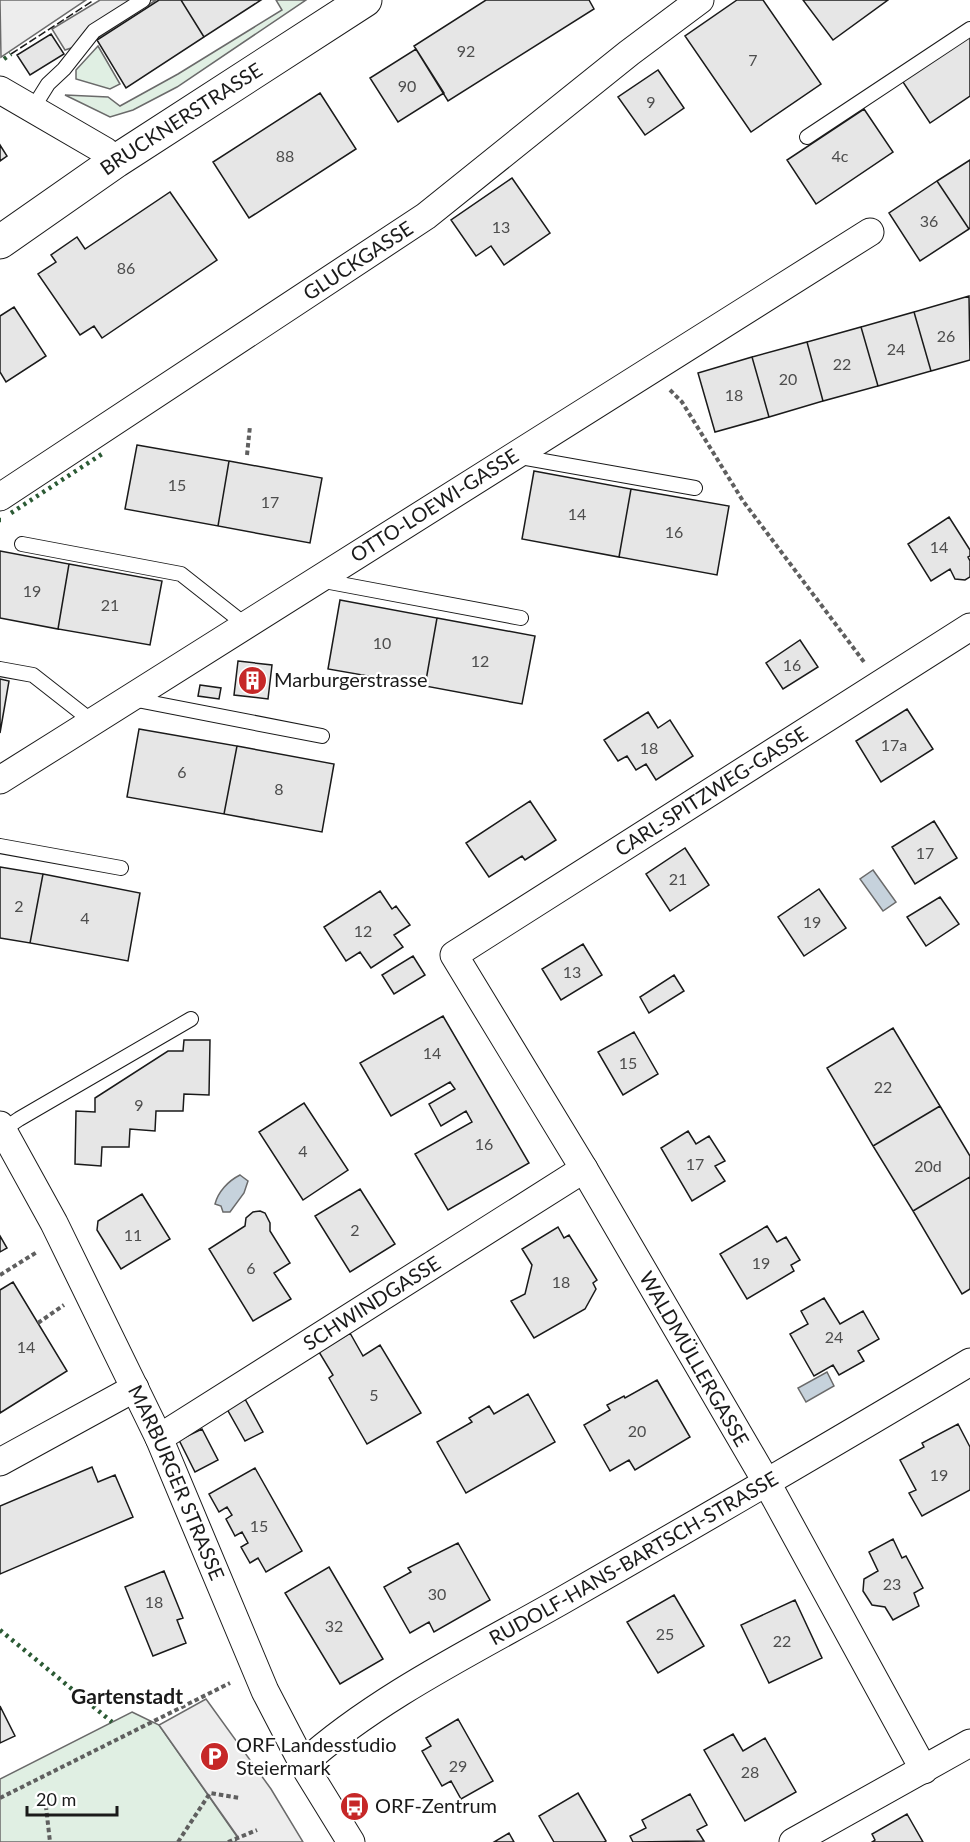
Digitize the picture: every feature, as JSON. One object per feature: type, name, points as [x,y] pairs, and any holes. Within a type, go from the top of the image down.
[{"type":"main road","name":"BRUCKNERSTRASSE","points":[[0,242],[116,161],[365,0]]},
{"type":"street","name":"GLUCKGASSE","points":[[0,497],[426,216],[629,53],[700,0]]},
{"type":"street","points":[[0,90],[105,151],[116,161]]},
{"type":"street","name":"OTTO-LOEWI-GASSE","points":[[0,780],[870,232]]},
{"type":"street","name":"CARL-SPITZWEG-GASSE","points":[[454,955],[970,627]]},
{"type":"street","name":"WALDMÜLLERGASSE","points":[[454,955],[584,1169],[767,1483],[924,1770]]},
{"type":"street","name":"MARBURGER STRASSE","points":[[1,1127],[54,1223],[159,1438],[265,1691],[303,1764],[351,1842]]},
{"type":"street","name":"SCHWINDGASSE","points":[[159,1438],[584,1169]]},
{"type":"street","name":"RUDOLF-HANS-BARTSCH-STRASSE","points":[[303,1764],[339,1734],[398,1694],[967,1370]]},
{"type":"street","points":[[0,1462],[135,1388]]},
{"type":"street","points":[[793,1842],[970,1743]]},
{"type":"lane","points":[[33,108],[48,84],[64,69],[94,31],[143,0]]},
{"type":"lane","points":[[807,137],[970,28]]},
{"type":"lane","points":[[515,456],[694,488]]},
{"type":"lane","points":[[22,544],[181,574],[246,626]]},
{"type":"lane","points":[[319,580],[521,618]]},
{"type":"lane","points":[[0,669],[33,675],[93,722]]},
{"type":"lane","points":[[130,698],[322,736]]},
{"type":"lane","points":[[0,846],[121,868]]},
{"type":"lane","points":[[1,1127],[19,1119],[191,1019]]},
{"type":"path","points":[[648,370],[682,402],[743,501],[881,684]]},
{"type":"path","points":[[246,455],[250,426]]},
{"type":"path","points":[[0,1275],[38,1251]]},
{"type":"path","points":[[38,1323],[72,1300]]},
{"type":"path","points":[[0,1798],[240,1679]]},
{"type":"path","points":[[178,1842],[210,1793],[240,1798]]},
{"type":"path","points":[[45,1798],[50,1842]]},
{"type":"path","points":[[228,1842],[256,1830]]},
{"type":"green space","points":[[276,0],[306,0],[177,87],[133,110],[110,117],[65,95],[108,97],[120,106],[178,74],[282,10]]},
{"type":"green space","points":[[98,46],[120,84],[110,89],[76,79],[76,70]]},
{"type":"green space","points":[[132,1712],[159,1725],[238,1838],[235,1842],[0,1842],[0,1779]]},
{"type":"shaded area","points":[[0,0],[86,0],[1,57]]},
{"type":"shaded area","points":[[100,0],[156,0],[93,41],[65,50],[52,29]]},
{"type":"shaded area","points":[[873,870],[896,902],[883,911],[860,879]]},
{"type":"shaded area","points":[[240,1175],[248,1181],[244,1193],[230,1212],[223,1212],[221,1206],[215,1204],[218,1195],[231,1180]]},
{"type":"shaded area","points":[[827,1372],[834,1386],[806,1402],[798,1388]]},
{"type":"shaded area","name":"ORF Landesstudio Steiermark","points":[[206,1699],[271,1789],[303,1842],[235,1842],[238,1837],[159,1725]]},
{"type":"building","points":[[159,0],[181,0],[204,37],[126,88],[97,40]]},
{"type":"building","points":[[181,0],[261,0],[204,37]]},
{"type":"building","points":[[486,0],[589,0],[594,9],[448,101],[414,46]]},
{"type":"building","points":[[737,0],[763,0],[821,84],[751,132],[685,36]]},
{"type":"building","points":[[803,0],[888,0],[833,40]]},
{"type":"building","points":[[970,33],[970,96],[930,123],[901,79]]},
{"type":"building","points":[[51,34],[64,54],[30,75],[17,55]]},
{"type":"building","points":[[416,49],[444,93],[398,122],[370,78]]},
{"type":"building","points":[[658,70],[684,108],[645,135],[618,97]]},
{"type":"building","points":[[320,93],[356,149],[249,218],[213,162]]},
{"type":"building","points":[[864,109],[893,152],[816,204],[787,160]]},
{"type":"building","points":[[0,145],[7,156],[0,161]]},
{"type":"building","points":[[970,160],[970,228],[969,229],[937,181]]},
{"type":"building","points":[[512,178],[550,233],[504,265],[491,246],[476,256],[451,220]]},
{"type":"building","points":[[937,181],[969,229],[920,261],[889,213]]},
{"type":"building","points":[[170,192],[217,260],[102,338],[94,326],[80,335],[38,274],[56,262],[51,255],[77,237],[85,249]]},
{"type":"building","points":[[969,296],[970,360],[931,371],[914,312]]},
{"type":"building","points":[[14,307],[46,356],[6,382],[0,372],[0,316]]},
{"type":"building","points":[[914,312],[931,371],[878,386],[861,327]]},
{"type":"building","points":[[861,327],[878,386],[823,401],[807,342]]},
{"type":"building","points":[[807,342],[823,401],[769,417],[752,357]]},
{"type":"building","points":[[752,357],[769,417],[715,432],[698,373]]},
{"type":"building","points":[[137,445],[229,461],[218,526],[125,509]]},
{"type":"building","points":[[229,461],[322,478],[310,543],[218,526]]},
{"type":"building","points":[[534,471],[631,489],[619,557],[522,539]]},
{"type":"building","points":[[631,489],[729,506],[717,575],[619,557]]},
{"type":"building","points":[[949,517],[970,550],[968,557],[970,577],[965,580],[955,579],[950,569],[931,581],[908,544]]},
{"type":"building","points":[[0,551],[69,564],[58,629],[0,618]]},
{"type":"building","points":[[69,564],[162,581],[150,645],[58,629]]},
{"type":"building","points":[[340,600],[437,618],[425,686],[328,669]]},
{"type":"building","points":[[437,618],[535,636],[522,704],[425,686]]},
{"type":"building","points":[[800,640],[818,667],[783,689],[766,663]]},
{"type":"building","name":"Marburgerstrasse","points":[[238,661],[272,665],[268,699],[234,695]]},
{"type":"building","points":[[0,679],[9,681],[0,733]]},
{"type":"building","points":[[200,685],[221,688],[219,699],[198,696]]},
{"type":"building","points":[[907,709],[933,749],[881,782],[856,741]]},
{"type":"building","points":[[648,712],[658,728],[670,720],[693,756],[656,780],[646,764],[636,770],[627,756],[618,761],[604,740]]},
{"type":"building","points":[[139,729],[237,746],[224,814],[127,797]]},
{"type":"building","points":[[237,746],[334,764],[322,832],[224,814]]},
{"type":"building","points":[[530,801],[556,840],[525,860],[522,856],[489,877],[466,843]]},
{"type":"building","points":[[934,821],[957,858],[915,884],[892,847]]},
{"type":"building","points":[[685,848],[709,885],[670,911],[646,874]]},
{"type":"building","points":[[0,867],[43,874],[30,943],[0,938]]},
{"type":"building","points":[[43,874],[140,893],[128,961],[30,943]]},
{"type":"building","points":[[819,889],[846,928],[804,956],[778,917]]},
{"type":"building","points":[[380,891],[392,909],[396,906],[410,925],[394,935],[403,947],[371,968],[360,952],[346,961],[324,927]]},
{"type":"building","points":[[940,897],[959,924],[926,946],[907,917]]},
{"type":"building","points":[[583,944],[602,975],[561,1000],[542,969]]},
{"type":"building","points":[[413,956],[425,975],[394,994],[382,975]]},
{"type":"building","points":[[674,975],[684,991],[649,1013],[640,997]]},
{"type":"building","points":[[443,1016],[529,1163],[448,1210],[415,1154],[472,1122],[466,1111],[441,1126],[429,1104],[455,1089],[450,1082],[391,1116],[360,1063]]},
{"type":"building","points":[[893,1028],[940,1106],[873,1146],[827,1068]]},
{"type":"building","points":[[634,1032],[658,1074],[623,1095],[598,1052]]},
{"type":"building","points":[[184,1040],[210,1040],[209,1095],[184,1094],[183,1111],[156,1111],[155,1131],[130,1129],[129,1147],[102,1147],[101,1166],[75,1164],[76,1111],[95,1112],[95,1098],[168,1051],[183,1051]]},
{"type":"building","points":[[304,1103],[348,1170],[303,1200],[259,1132]]},
{"type":"building","points":[[940,1106],[970,1156],[970,1177],[913,1211],[873,1146]]},
{"type":"building","points":[[688,1131],[696,1144],[709,1136],[725,1161],[715,1166],[725,1181],[692,1201],[661,1148]]},
{"type":"building","points":[[970,1177],[970,1289],[962,1294],[913,1211]]},
{"type":"building","points":[[360,1189],[395,1244],[350,1272],[315,1216]]},
{"type":"building","points":[[142,1194],[170,1239],[121,1269],[97,1230],[98,1221]]},
{"type":"building","points":[[253,1212],[265,1213],[270,1223],[270,1231],[290,1263],[274,1273],[291,1299],[253,1321],[209,1249],[245,1226],[246,1218]]},
{"type":"building","points":[[767,1226],[777,1242],[786,1237],[800,1260],[791,1265],[794,1271],[747,1299],[720,1254]]},
{"type":"building","points":[[558,1227],[564,1238],[569,1235],[597,1280],[593,1283],[596,1289],[585,1309],[534,1338],[511,1301],[525,1294],[532,1265],[522,1249]]},
{"type":"building","points":[[0,1236],[7,1248],[0,1252]]},
{"type":"building","points":[[13,1282],[67,1371],[0,1413],[0,1290]]},
{"type":"building","points":[[824,1298],[840,1324],[863,1311],[879,1339],[858,1351],[864,1361],[839,1375],[833,1365],[814,1376],[790,1334],[808,1324],[801,1311]]},
{"type":"building","points":[[350,1333],[363,1356],[380,1345],[421,1413],[367,1444],[329,1378],[333,1375],[319,1352]]},
{"type":"building","points":[[657,1380],[690,1437],[635,1470],[629,1460],[610,1471],[584,1425],[610,1410],[607,1405]]},
{"type":"building","points":[[528,1394],[555,1442],[466,1493],[437,1442],[472,1422],[469,1418],[489,1406],[494,1414]]},
{"type":"building","points":[[245,1399],[263,1432],[245,1441],[227,1409]]},
{"type":"building","points":[[958,1424],[970,1447],[970,1490],[922,1516],[909,1493],[916,1490],[900,1460],[924,1447],[922,1443]]},
{"type":"building","points":[[202,1429],[218,1460],[195,1472],[179,1440]]},
{"type":"building","points":[[92,1467],[98,1482],[115,1475],[133,1517],[0,1574],[0,1506]]},
{"type":"building","points":[[255,1468],[302,1551],[266,1572],[258,1558],[250,1563],[241,1547],[248,1543],[242,1532],[235,1536],[226,1519],[232,1515],[227,1507],[219,1512],[209,1494]]},
{"type":"building","points":[[893,1539],[902,1558],[906,1556],[923,1588],[914,1593],[919,1606],[893,1620],[885,1607],[872,1605],[863,1591],[864,1579],[878,1571],[869,1552]]},
{"type":"building","points":[[458,1543],[490,1600],[434,1632],[429,1622],[410,1633],[384,1587],[411,1572],[408,1568]]},
{"type":"building","points":[[329,1567],[383,1659],[340,1684],[285,1593]]},
{"type":"building","points":[[164,1571],[183,1618],[177,1620],[186,1643],[153,1656],[125,1587]]},
{"type":"building","points":[[674,1595],[704,1646],[658,1673],[627,1622]]},
{"type":"building","points":[[795,1600],[822,1658],[769,1683],[741,1625]]},
{"type":"building","points":[[0,1706],[15,1736],[0,1743]]},
{"type":"building","points":[[458,1719],[493,1781],[461,1799],[451,1781],[442,1786],[422,1751],[431,1746],[426,1738]]},
{"type":"building","points":[[733,1734],[743,1751],[765,1738],[796,1792],[745,1821],[704,1750]]},
{"type":"building","points":[[578,1793],[606,1841],[554,1842],[539,1816]]},
{"type":"building","points":[[690,1794],[707,1825],[697,1830],[704,1841],[633,1842],[630,1836],[646,1828],[642,1820]]},
{"type":"building","points":[[907,1814],[923,1842],[872,1842],[875,1840],[872,1834]]},
{"type":"building","points":[[509,1833],[514,1842],[494,1842]]},
{"type":"hedge","points":[[4,59],[11,54]]},
{"type":"hedge","points":[[11,513],[102,454]]},
{"type":"hedge","points":[[0,1630],[112,1722]]},
{"type":"fence","points":[[11,54],[94,0]]},
{"type":"place","name":"Marburgerstrasse","points":[[253,680]]},
{"type":"place","name":"ORF Landesstudio Steiermark","points":[[215,1757]]},
{"type":"place","name":"ORF-Zentrum","points":[[354,1806]]},
{"type":"district","name":"Gartenstadt","points":[[127,1697]]}]
